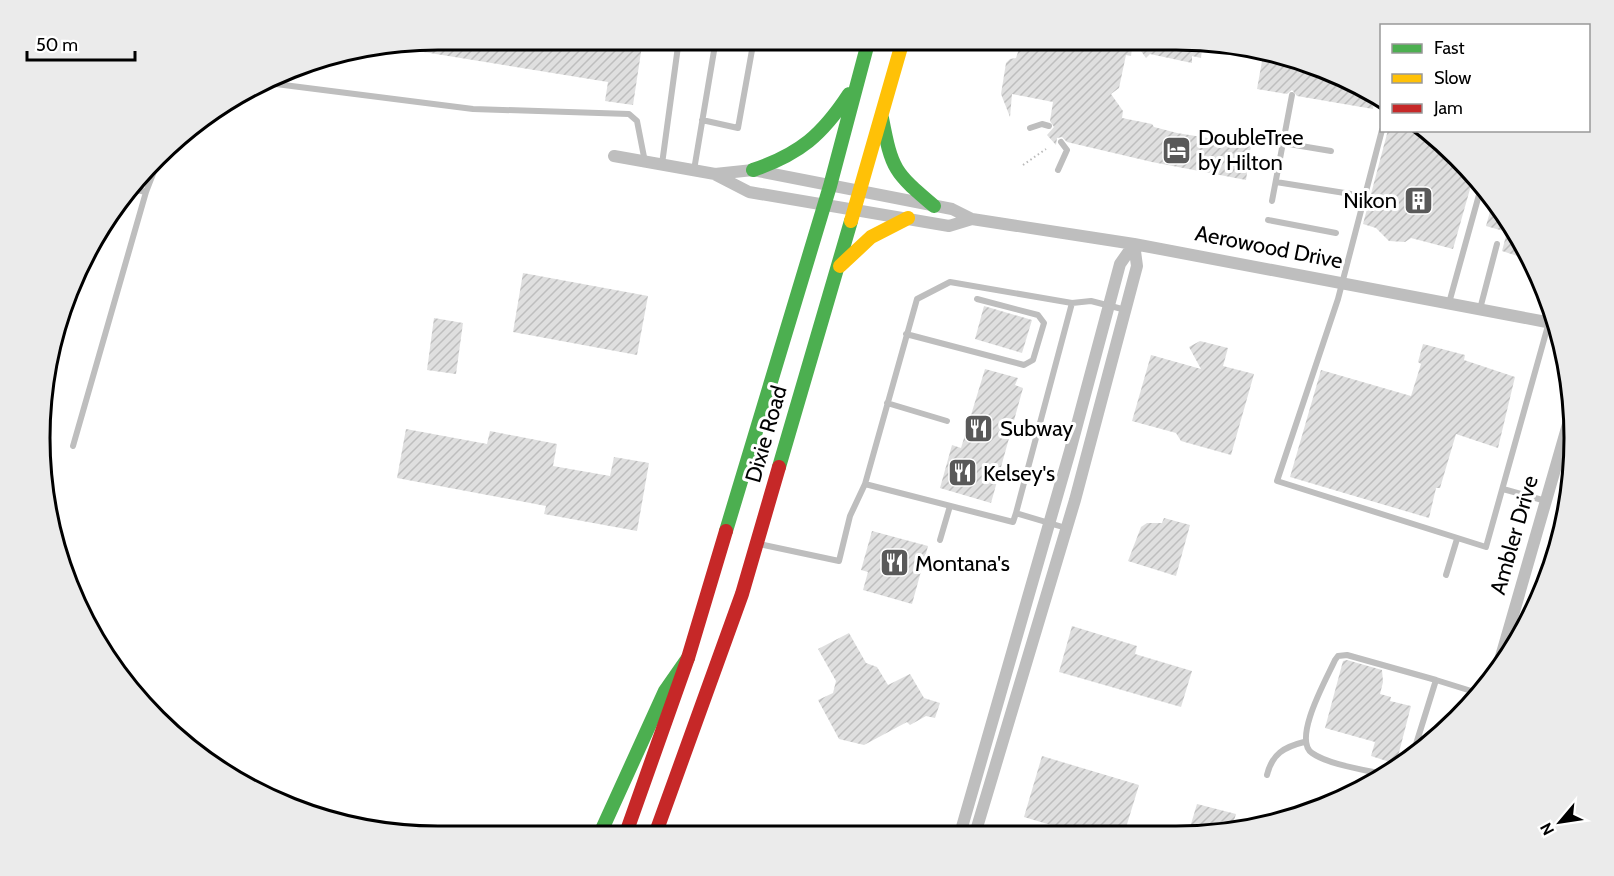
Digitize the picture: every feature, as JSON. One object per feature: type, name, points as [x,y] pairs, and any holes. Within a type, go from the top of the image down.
[{"type":"main road","name":"Dixie Road","points":[[628,826],[688,658],[830,186],[866,50]]},
{"type":"main road","name":"Dixie Road","points":[[658,826],[739,604],[900,50]]},
{"type":"main road","points":[[753,170],[786,159],[807,147],[835,115],[856,83]]},
{"type":"main road","points":[[881,115],[889,156],[900,177],[934,206]]},
{"type":"main road","points":[[836,271],[861,242],[879,230],[908,218]]},
{"type":"main road","points":[[604,826],[665,691],[688,658]]},
{"type":"street","name":"Aerowood Drive","points":[[614,156],[715,174],[753,170],[952,210],[972,219],[1134,244],[1547,322]]},
{"type":"street","name":"Aerowood Drive","points":[[715,174],[749,192],[949,226],[972,219]]},
{"type":"street","points":[[962,826],[1120,264],[1134,244]]},
{"type":"street","points":[[977,826],[1067,528],[1126,310],[1137,266],[1134,244]]},
{"type":"street","name":"Ambler Drive","points":[[1505,643],[1564,438]]},
{"type":"lane","points":[[662,165],[678,50]]},
{"type":"lane","points":[[694,170],[714,50]]},
{"type":"lane","points":[[702,120],[738,128],[752,50]]},
{"type":"lane","points":[[278,84],[473,109],[629,114],[638,121],[645,162]]},
{"type":"lane","points":[[1272,201],[1292,95]]},
{"type":"lane","points":[[1030,128],[1042,124],[1049,126]]},
{"type":"lane","points":[[1381,132],[1342,282],[1277,481],[1486,547],[1550,333]]},
{"type":"lane","points":[[1058,170],[1066,150],[1061,142]]},
{"type":"lane","points":[[1283,143],[1330,152]]},
{"type":"lane","points":[[74,446],[153,174]]},
{"type":"lane","points":[[1276,182],[1351,194]]},
{"type":"lane","points":[[139,190],[146,192]]},
{"type":"lane","points":[[1449,303],[1479,195]]},
{"type":"lane","points":[[1268,220],[1336,233]]},
{"type":"lane","points":[[1480,309],[1497,243]]},
{"type":"lane","points":[[757,544],[839,561],[850,516],[865,484],[916,299],[950,282],[1072,303],[1091,301],[1126,310]]},
{"type":"lane","points":[[906,334],[1024,365],[1033,360],[1044,323],[1038,315],[977,298]]},
{"type":"lane","points":[[865,484],[1013,522],[1072,303]]},
{"type":"lane","points":[[888,403],[947,421]]},
{"type":"lane","points":[[1503,489],[1546,501]]},
{"type":"lane","points":[[940,540],[950,506]]},
{"type":"lane","points":[[1016,513],[1067,528]]},
{"type":"lane","points":[[1446,574],[1457,539]]},
{"type":"lane","points":[[1374,772],[1322,758],[1311,752],[1304,742],[1308,721],[1338,656],[1347,655],[1471,691]]},
{"type":"lane","points":[[1007,666],[1023,672]]},
{"type":"lane","points":[[1416,743],[1436,680]]},
{"type":"lane","points":[[1267,775],[1272,759],[1278,752],[1304,742]]},
{"type":"lane","points":[[964,815],[979,820]]},
{"type":"path","points":[[1023,165],[1046,149]]},
{"type":"building","points":[[412,50],[641,50],[633,105],[605,101],[608,82]]},
{"type":"building","points":[[1019,50],[1132,50],[1131,56],[1126,55],[1119,88],[1111,94],[1123,111],[1122,118],[1152,124],[1154,127],[1177,133],[1251,145],[1246,180],[1152,162],[1067,142],[1062,137],[1057,138],[1056,145],[1047,135],[1054,127],[1050,121],[1053,102],[1012,94],[1010,117],[1001,94],[1006,63],[1016,58]]},
{"type":"building","points":[[1140,50],[1202,50],[1201,58],[1192,56],[1192,63],[1150,54],[1146,58]]},
{"type":"building","points":[[1262,59],[1325,79],[1374,104],[1373,109],[1297,96],[1292,90],[1287,94],[1257,89]]},
{"type":"building","name":"Nikon","points":[[1387,132],[1415,132],[1451,163],[1471,186],[1453,249],[1411,238],[1405,242],[1389,241],[1376,228],[1363,224]]},
{"type":"building","points":[[1490,210],[1504,231],[1486,226]]},
{"type":"building","points":[[1506,234],[1519,256],[1502,251]]},
{"type":"building","points":[[523,273],[648,296],[637,355],[513,332]]},
{"type":"building","points":[[984,306],[1032,320],[1022,353],[975,339]]},
{"type":"building","points":[[434,318],[463,323],[456,374],[427,370]]},
{"type":"building","points":[[1200,341],[1228,348],[1223,366],[1254,374],[1231,455],[1181,441],[1176,433],[1132,421],[1151,355],[1201,369],[1189,347]]},
{"type":"building","points":[[1423,344],[1465,355],[1464,360],[1515,377],[1498,448],[1456,434],[1440,488],[1436,488],[1429,518],[1290,477],[1321,370],[1411,396],[1421,364],[1418,362]]},
{"type":"building","points":[[985,369],[1018,378],[1015,385],[1023,388],[991,503],[940,488],[952,445],[961,448]]},
{"type":"building","points":[[406,429],[487,444],[490,431],[557,444],[553,466],[610,476],[614,457],[649,463],[637,531],[544,514],[546,506],[397,478]]},
{"type":"building","points":[[1164,518],[1190,525],[1176,576],[1128,561],[1141,527],[1147,523],[1162,523]]},
{"type":"building","points":[[872,531],[928,546],[912,604],[863,590],[868,572],[861,570]]},
{"type":"building","points":[[1072,626],[1137,646],[1135,654],[1192,671],[1181,707],[1059,672]]},
{"type":"building","points":[[849,633],[866,663],[877,667],[888,685],[910,674],[924,698],[940,703],[935,718],[926,716],[910,725],[907,722],[864,745],[839,739],[818,700],[833,693],[836,681],[818,649]]},
{"type":"building","points":[[1347,660],[1382,670],[1383,682],[1380,694],[1391,697],[1390,701],[1411,706],[1398,757],[1390,762],[1371,756],[1375,742],[1325,728],[1343,661]]},
{"type":"building","points":[[1042,756],[1139,785],[1126,826],[1054,826],[1024,817]]},
{"type":"building","points":[[1197,804],[1236,814],[1233,822],[1190,826]]},
{"type":"traffic: fast","points":[[726,531],[830,186],[866,50]]},
{"type":"traffic: fast","points":[[753,170],[797,150],[819,132],[849,94]]},
{"type":"traffic: fast","points":[[882,118],[892,160],[897,169],[910,185],[934,206]]},
{"type":"traffic: fast","points":[[779,467],[851,221]]},
{"type":"traffic: fast","points":[[604,826],[665,691],[688,658]]},
{"type":"traffic: slow","points":[[851,221],[900,50]]},
{"type":"traffic: slow","points":[[840,266],[871,237],[908,218]]},
{"type":"traffic: jam","points":[[658,826],[742,594],[779,467]]},
{"type":"traffic: jam","points":[[629,826],[688,658],[726,531]]},
{"type":"place","name":"DoubleTree by Hilton","points":[[1177,150]]},
{"type":"place","name":"Nikon","points":[[1418,200]]},
{"type":"place","name":"Subway","points":[[979,428]]},
{"type":"place","name":"Kelsey's","points":[[962,473]]},
{"type":"place","name":"Montana's","points":[[894,563]]}]
